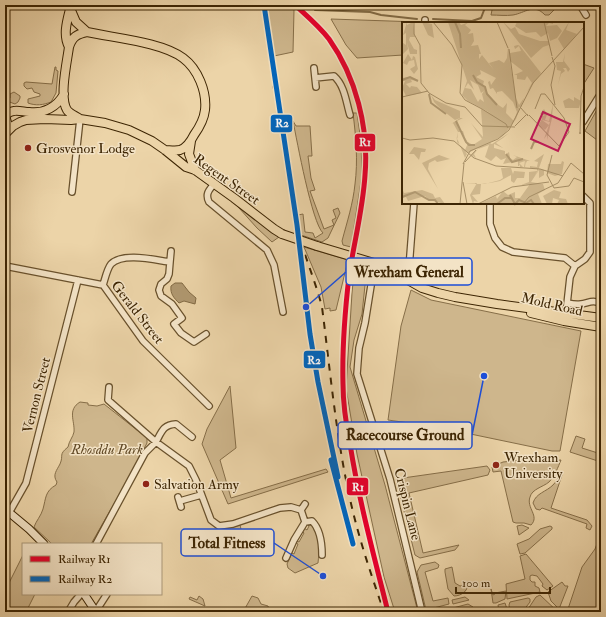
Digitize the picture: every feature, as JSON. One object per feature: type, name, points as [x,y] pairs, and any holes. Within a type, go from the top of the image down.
[{"type":"main road","points":[[70,6],[76,22],[87,32]]},
{"type":"main road","points":[[69,47],[66,42],[66,34],[70,6]]},
{"type":"main road","points":[[80,119],[68,110],[65,104],[64,94],[69,47],[71,40],[75,36],[87,32],[162,48],[175,53],[193,67],[203,91],[205,110],[202,120],[191,141],[189,154],[194,170]]},
{"type":"main road","points":[[34,113],[52,108],[64,94]]},
{"type":"main road","points":[[5,108],[34,113],[45,119]]},
{"type":"main road","points":[[5,134],[8,124],[5,114],[14,110]]},
{"type":"main road","name":"Regent Street","points":[[5,134],[13,126],[20,122],[26,120],[45,119],[80,119],[105,123],[129,130],[148,139],[186,167],[194,170],[282,234],[374,263],[393,272]]},
{"type":"main road","points":[[164,150],[182,149],[191,141]]},
{"type":"main road","name":"Mold Road","points":[[393,272],[422,288],[449,296],[565,317],[601,327]]},
{"type":"main road","name":"Mold Road","points":[[565,317],[601,318]]},
{"type":"main road","points":[[7,510],[43,543]]},
{"type":"main road","points":[[83,595],[96,612]]},
{"type":"street","points":[[580,5],[586,15]]},
{"type":"street","points":[[314,68],[316,87]]},
{"type":"street","points":[[315,78],[334,76],[339,80],[350,115]]},
{"type":"street","points":[[584,120],[601,93]]},
{"type":"street","points":[[72,192],[80,119]]},
{"type":"street","points":[[214,184],[207,196],[209,202],[267,250],[274,265],[283,312]]},
{"type":"street","points":[[565,317],[570,277],[575,266],[585,259],[590,252],[590,203],[584,197]]},
{"type":"street","points":[[408,281],[414,204]]},
{"type":"street","points":[[490,204],[490,224],[495,238],[502,247],[513,252],[565,258],[575,266]]},
{"type":"street","points":[[171,251],[170,274],[161,284],[159,290],[161,296],[172,304],[182,318],[174,324],[180,333],[194,342],[206,334]]},
{"type":"street","points":[[102,285],[111,265],[120,259],[133,258],[170,262]]},
{"type":"street","name":"Crispin Lane","points":[[374,263],[365,323],[359,348],[357,374],[390,479],[422,612]]},
{"type":"street","name":"Gerald Street","points":[[5,266],[102,285],[143,341],[209,406]]},
{"type":"street","name":"Vernon Street","points":[[5,520],[7,510],[26,483],[78,280]]},
{"type":"street","points":[[567,303],[583,304],[591,301],[601,304]]},
{"type":"street","points":[[109,387],[108,400],[156,442],[189,466],[196,480],[211,520],[219,526],[232,524],[280,508],[292,507],[300,510],[305,522]]},
{"type":"street","points":[[97,543],[146,453],[156,442],[164,428],[169,424],[176,424],[192,437]]},
{"type":"street","points":[[180,502],[201,495]]},
{"type":"street","points":[[300,510],[305,504]]},
{"type":"street","points":[[305,522],[312,521],[315,524],[322,544],[322,555]]},
{"type":"street","points":[[286,558],[294,540],[305,522]]},
{"type":"street","points":[[68,612],[74,602],[81,595]]},
{"type":"street","points":[[96,612],[105,595]]},
{"type":"green space","points":[[266,5],[291,5],[294,10],[293,52],[274,56]]},
{"type":"green space","points":[[493,5],[559,5],[549,15],[545,15],[541,11],[533,9],[513,15],[491,15]]},
{"type":"green space","points":[[331,19],[419,22],[402,22],[402,55],[357,58],[346,45]]},
{"type":"green space","points":[[584,64],[594,68],[584,83]]},
{"type":"green space","points":[[55,67],[58,71],[56,93],[51,102],[40,105],[28,103],[28,99],[40,96],[40,94],[34,92],[32,88],[27,89],[24,86],[24,83],[52,84]]},
{"type":"green space","points":[[14,92],[20,96],[18,102],[15,104],[7,101],[10,98],[10,94]]},
{"type":"green space","points":[[599,106],[601,106],[601,143],[585,131]]},
{"type":"green space","points":[[353,113],[357,113],[361,141],[362,175],[351,247],[343,245],[342,241],[351,206],[356,175],[356,149]]},
{"type":"green space","points":[[293,121],[296,126],[310,126],[312,156],[308,156],[311,178],[315,190],[310,191],[324,229],[334,225],[332,220],[336,218],[333,210],[338,208],[340,213],[328,238],[322,242],[301,235],[298,215],[303,214],[305,232],[313,233],[315,238],[323,233],[314,214],[301,163]]},
{"type":"green space","points":[[230,198],[279,237],[272,242]]},
{"type":"green space","points":[[304,247],[348,260],[336,310],[330,311],[330,308],[325,309],[321,287]]},
{"type":"green space","points":[[355,263],[367,266],[362,314],[354,340],[350,367],[385,485],[418,612],[395,612],[384,577],[357,454],[346,388]]},
{"type":"green space","points":[[411,290],[431,300],[581,331],[560,451],[552,451],[437,427],[388,420],[401,326]]},
{"type":"green space","points":[[230,386],[236,448],[220,460],[231,498],[326,469],[328,472],[228,504],[202,444],[207,429]]},
{"type":"green space","name":"Rhosddu Park","points":[[80,402],[97,406],[104,404],[147,438],[147,443],[138,462],[92,543],[51,543],[34,527],[42,512],[48,492],[56,485],[57,482],[55,477],[62,454],[68,447],[73,436],[74,428],[72,416],[76,405]]},
{"type":"green space","points":[[576,436],[585,439],[582,448],[601,454],[601,462],[570,452]]},
{"type":"green space","points":[[528,460],[530,463],[561,460],[551,480],[531,494],[529,501],[534,518],[531,525],[513,522],[501,471],[493,472],[492,467],[503,462]]},
{"type":"green space","points":[[487,466],[490,470],[488,475],[409,493],[423,553],[459,545],[455,550],[420,558],[415,555],[396,479]]},
{"type":"green space","points":[[561,474],[562,475],[551,508],[587,520],[592,526],[590,530],[586,528],[587,524],[542,508],[540,510],[536,509],[533,503],[536,497],[553,485]]},
{"type":"green space","points":[[310,522],[314,527],[319,541],[318,563],[295,573],[288,568],[287,564],[292,553],[294,554],[298,544],[296,543],[297,541],[299,542],[304,533],[302,531],[304,528],[307,530],[309,526],[307,524]]},
{"type":"green space","points":[[240,525],[242,533],[239,540],[228,535],[217,533],[219,528],[226,529]]},
{"type":"green space","points":[[522,525],[529,528],[519,535],[517,526]]},
{"type":"green space","points":[[550,526],[552,529],[525,553],[520,554],[517,544],[529,539],[540,529]]},
{"type":"green space","points":[[598,541],[601,542],[601,612],[567,612],[582,567],[595,549]]},
{"type":"green space","points":[[526,554],[553,586],[547,590],[542,586],[543,584],[537,576],[532,575],[530,576],[530,580],[535,582],[535,586],[539,588],[540,592],[507,599],[506,584],[525,579],[520,556]]},
{"type":"green space","points":[[22,557],[22,595],[34,595],[26,612],[5,612],[5,591]]},
{"type":"green space","points":[[435,562],[439,565],[438,568],[425,572],[433,601],[448,598],[449,604],[426,610],[417,572],[421,565]]},
{"type":"green space","points":[[452,567],[455,583],[460,586],[468,582],[466,590],[457,596],[454,596],[448,589],[445,572],[445,569]]},
{"type":"green space","points":[[562,582],[565,586],[568,586],[559,609],[551,601],[548,592]]},
{"type":"green space","points":[[491,589],[493,595],[495,593],[506,591],[505,599],[493,603]]},
{"type":"green space","points":[[540,595],[558,612],[526,612],[536,597]]},
{"type":"green space","points":[[199,596],[203,599],[205,606],[189,599],[190,597],[197,600]]},
{"type":"green space","points":[[252,596],[258,598],[261,604],[268,606],[270,612],[243,612]]},
{"type":"green space","points":[[465,597],[469,600],[453,604],[452,600]]},
{"type":"green space","points":[[528,598],[530,599],[530,602],[523,611],[510,612],[510,602]]},
{"type":"green space","points":[[505,603],[508,612],[499,612],[498,605]]},
{"type":"green space","points":[[468,604],[473,607],[474,612],[454,612],[453,608]]},
{"type":"shaded area","points":[[175,283],[182,283],[196,298],[195,304],[184,301],[179,303],[177,301],[171,291],[171,286]]},
{"type":"waterway","points":[[433,19],[472,21],[481,18],[486,5]]},
{"type":"waterway","points":[[315,10],[370,12],[381,15],[417,19]]},
{"type":"railway","points":[[273,85],[281,118]]},
{"type":"railway","points":[[297,228],[322,307],[335,412],[348,490],[361,540],[384,612]]},
{"type":"rail line","name":"R2","points":[[264,5],[297,225],[310,334],[318,382],[338,477]]},
{"type":"rail line","name":"R1","points":[[295,5],[313,21],[329,39],[347,70],[359,104],[365,139],[365,175],[349,276],[345,316],[343,343],[343,392],[346,422],[358,486],[388,612]]},
{"type":"rail line","name":"R2","points":[[331,460],[353,544]]},
{"type":"place","name":"Grosvenor Lodge","points":[[28,148]]},
{"type":"place","name":"Wrexham General","points":[[306,307]]},
{"type":"place","name":"Racecourse Ground","points":[[484,376]]},
{"type":"place","name":"Wrexham University","points":[[496,465]]},
{"type":"place","name":"Salvation Army","points":[[146,484]]},
{"type":"place","name":"Total Fitness","points":[[323,576]]}]
